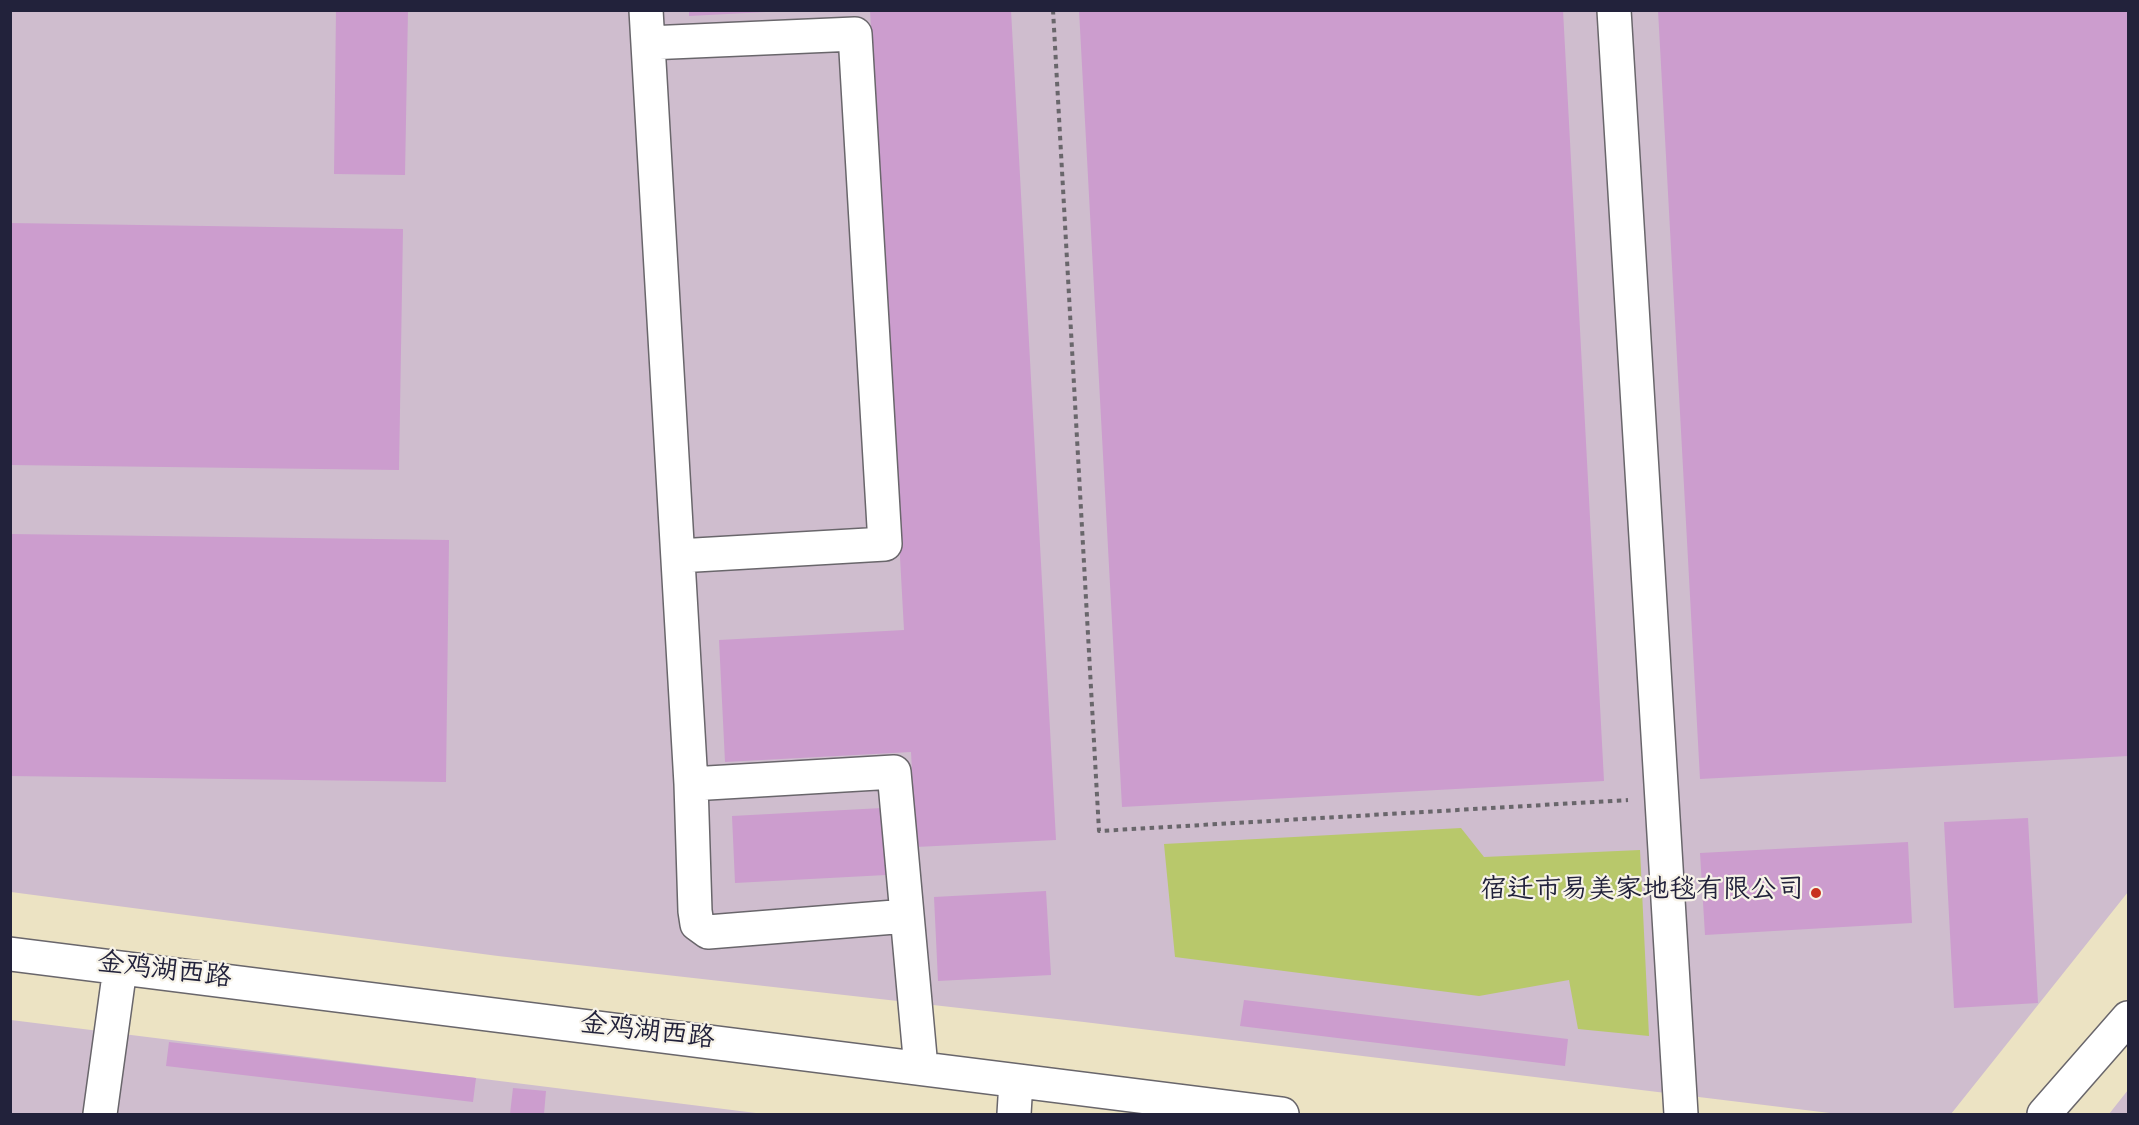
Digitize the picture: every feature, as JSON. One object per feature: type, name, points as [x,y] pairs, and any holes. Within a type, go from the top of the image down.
[{"type":"street","points":[[646,10],[691,784],[697,924],[708,932],[908,916]]},
{"type":"street","points":[[1614,10],[1681,1114]]},
{"type":"street","points":[[648,43],[855,34],[885,544],[678,556]]},
{"type":"street","points":[[691,784],[894,772],[921,1068]]},
{"type":"street","name":"金鸡湖西路","points":[[10,954],[1282,1114]]},
{"type":"street","points":[[100,1114],[120,968]]},
{"type":"street","points":[[2044,1114],[2128,1018]]},
{"type":"street","points":[[1014,1114],[1016,1081]]},
{"type":"path","points":[[1053,10],[1099,831],[1662,798]]},
{"type":"shaded area","points":[[11,11],[2128,11],[2128,892],[1951,1114],[1838,1114],[1084,1022],[498,956],[11,892]]},
{"type":"shaded area","points":[[11,1020],[764,1114],[11,1114]]},
{"type":"shaded area","points":[[2128,1090],[2128,1114],[2109,1114]]},
{"type":"green space","points":[[1461,828],[1484,857],[1640,850],[1649,1036],[1578,1029],[1569,980],[1479,996],[1175,957],[1164,844]]},
{"type":"building","points":[[336,10],[408,10],[405,175],[334,174]]},
{"type":"building","points":[[689,10],[766,10],[766,12],[689,16]]},
{"type":"building","points":[[870,10],[1011,10],[1056,840],[916,847],[911,752],[725,762],[719,640],[904,630]]},
{"type":"building","points":[[1079,10],[1563,10],[1604,781],[1122,807]]},
{"type":"building","points":[[1658,10],[2128,10],[2128,756],[1700,779]]},
{"type":"building","points":[[10,223],[403,229],[399,470],[10,465]]},
{"type":"building","points":[[10,534],[449,540],[446,782],[10,776]]},
{"type":"building","points":[[882,808],[886,875],[735,883],[732,816]]},
{"type":"building","points":[[2028,818],[2038,1003],[1954,1008],[1944,822]]},
{"type":"building","points":[[1908,842],[1912,923],[1705,935],[1700,853]]},
{"type":"building","points":[[1046,891],[1051,975],[938,981],[934,897]]},
{"type":"building","points":[[1244,1000],[1568,1039],[1565,1066],[1240,1026]]},
{"type":"building","points":[[169,1042],[476,1078],[473,1102],[166,1066]]},
{"type":"building","points":[[513,1088],[546,1091],[544,1114],[510,1114]]},
{"type":"place","name":"宿迁市易美家地毯有限公司","points":[[1816,893]]}]
